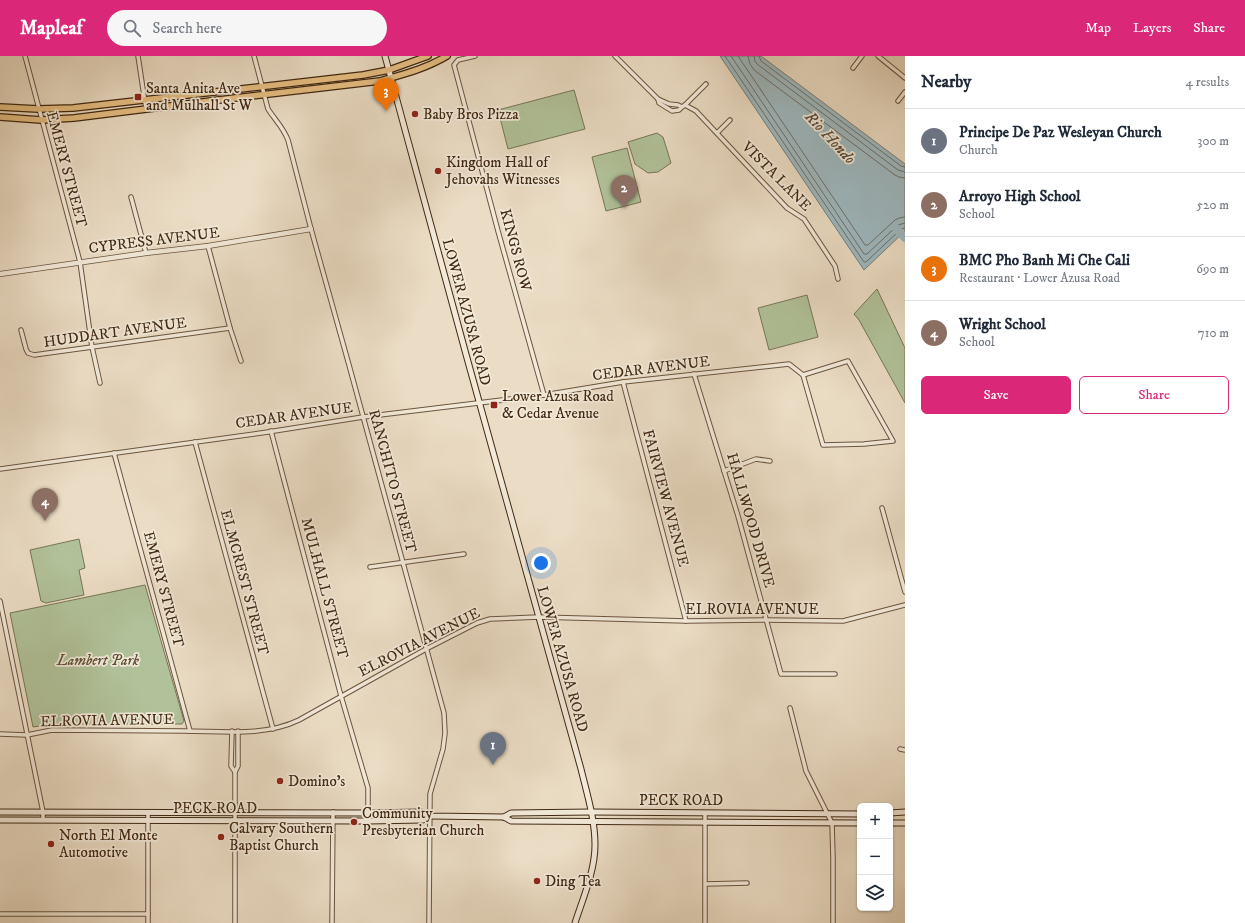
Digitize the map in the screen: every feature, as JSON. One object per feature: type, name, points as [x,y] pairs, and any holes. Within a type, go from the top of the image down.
[{"type":"main road","points":[[385,56],[389,70]]},
{"type":"main road","points":[[0,107],[38,109],[73,108],[363,75],[389,70],[428,56]]},
{"type":"main road","points":[[0,117],[41,120],[74,118],[264,94],[380,82],[403,76],[436,62],[446,56]]},
{"type":"main road","name":"LOWER AZUSA ROAD","points":[[389,70],[479,404],[581,768],[593,821],[595,846],[592,869],[575,923]]},
{"type":"main road","name":"PECK ROAD","points":[[0,812],[421,812],[430,816],[504,817],[511,821],[857,823]]},
{"type":"main road","name":"PECK ROAD","points":[[504,817],[512,812],[857,814]]},
{"type":"main road","points":[[893,813],[905,812]]},
{"type":"main road","name":"PECK ROAD","points":[[0,820],[368,821],[423,820],[430,816]]},
{"type":"main road","points":[[893,823],[905,823]]},
{"type":"street","name":"EMERY STREET","points":[[25,56],[80,262],[92,347],[100,383]]},
{"type":"street","points":[[138,56],[146,108]]},
{"type":"street","name":"RANCHITO STREET","points":[[254,56],[268,109],[272,116],[282,126],[288,140],[444,713],[445,733],[443,749],[430,794],[429,923]]},
{"type":"street","name":"KINGS ROW","points":[[474,56],[458,60],[454,65],[496,224],[544,395]]},
{"type":"street","points":[[614,56],[658,99],[659,103],[672,111],[679,110],[706,84]]},
{"type":"street","points":[[853,68],[862,56]]},
{"type":"street","points":[[878,56],[905,78]]},
{"type":"street","points":[[898,101],[905,92]]},
{"type":"street","name":"VISTA LANE","points":[[683,106],[696,111],[787,208],[804,219],[835,266],[838,278]]},
{"type":"street","points":[[717,133],[730,120]]},
{"type":"street","points":[[131,197],[146,253]]},
{"type":"street","name":"CYPRESS AVENUE","points":[[0,274],[146,253],[208,246],[311,229]]},
{"type":"street","points":[[208,246],[230,328],[241,361]]},
{"type":"street","name":"HUDDART AVENUE","points":[[21,330],[28,353],[34,355],[230,328]]},
{"type":"street","points":[[848,361],[892,441],[864,444],[823,445],[803,375],[848,361]]},
{"type":"street","name":"CEDAR AVENUE","points":[[0,468],[195,442],[363,417],[479,404],[623,382],[789,364],[803,375]]},
{"type":"street","name":"HALLWOOD DRIVE","points":[[694,374],[724,471],[781,674],[835,674]]},
{"type":"street","name":"FAIRVIEW AVENUE","points":[[623,382],[686,621]]},
{"type":"street","name":"MULHALL STREET","points":[[271,431],[341,696],[368,788],[368,821]]},
{"type":"street","name":"ELMCREST STREET","points":[[195,442],[273,729]]},
{"type":"street","name":"EMERY STREET","points":[[114,453],[190,731]]},
{"type":"street","points":[[724,471],[756,460],[770,461]]},
{"type":"street","points":[[882,508],[905,592]]},
{"type":"street","points":[[370,567],[464,554]]},
{"type":"street","points":[[0,601],[43,812],[43,820]]},
{"type":"street","name":"ELROVIA AVENUE","points":[[0,734],[27,735],[52,730],[238,731],[273,729],[287,726],[426,649],[477,623],[490,619],[539,617],[686,621],[843,621],[905,605]]},
{"type":"street","points":[[790,708],[806,771],[832,823],[832,923]]},
{"type":"street","points":[[232,731],[231,766],[235,772]]},
{"type":"street","points":[[235,923],[235,772],[238,766],[238,731]]},
{"type":"street","points":[[900,749],[905,750]]},
{"type":"street","points":[[148,812],[148,923]]},
{"type":"street","points":[[332,923],[333,812]]},
{"type":"street","points":[[705,813],[705,923]]},
{"type":"street","points":[[706,884],[748,883]]},
{"type":"street","points":[[0,914],[148,914]]},
{"type":"green space","points":[[574,90],[585,129],[508,149],[498,110]]},
{"type":"green space","points":[[657,133],[663,137],[671,163],[658,172],[648,173],[635,164],[628,142]]},
{"type":"green space","points":[[627,148],[641,202],[606,211],[592,157]]},
{"type":"green space","points":[[877,289],[905,348],[905,403],[859,320],[854,314]]},
{"type":"green space","points":[[807,295],[818,337],[769,350],[758,308]]},
{"type":"green space","points":[[79,539],[85,568],[79,570],[84,595],[46,603],[41,601],[30,550]]},
{"type":"green space","name":"Lambert Park","points":[[145,585],[184,721],[182,724],[54,724],[33,727],[10,613]]},
{"type":"water","points":[[720,56],[761,56],[905,164],[905,231],[864,270]]},
{"type":"waterway","name":"Rio Hondo","points":[[895,227],[905,238]]},
{"type":"place","name":"Santa Anita Ave and Mulhall St W","points":[[138,97]]},
{"type":"place","name":"BMC Pho Banh Mi Che Cali","points":[[386,111]]},
{"type":"place","name":"Baby Bros Pizza","points":[[415,114]]},
{"type":"place","name":"Kingdom Hall of Jehovahs Witnesses","points":[[438,171]]},
{"type":"place","name":"Arroyo High School","points":[[624,208]]},
{"type":"place","name":"Lower Azusa Road & Cedar Avenue","points":[[494,405]]},
{"type":"place","name":"Wright School","points":[[45,521]]},
{"type":"place","name":"Principe De Paz Wesleyan Church","points":[[493,765]]},
{"type":"place","name":"Domino's","points":[[280,781]]},
{"type":"place","name":"Community Presbyterian Church","points":[[354,822]]},
{"type":"place","name":"Calvary Southern Baptist Church","points":[[221,837]]},
{"type":"place","name":"North El Monte Automotive","points":[[51,844]]},
{"type":"place","name":"Ding Tea","points":[[537,881]]}]
